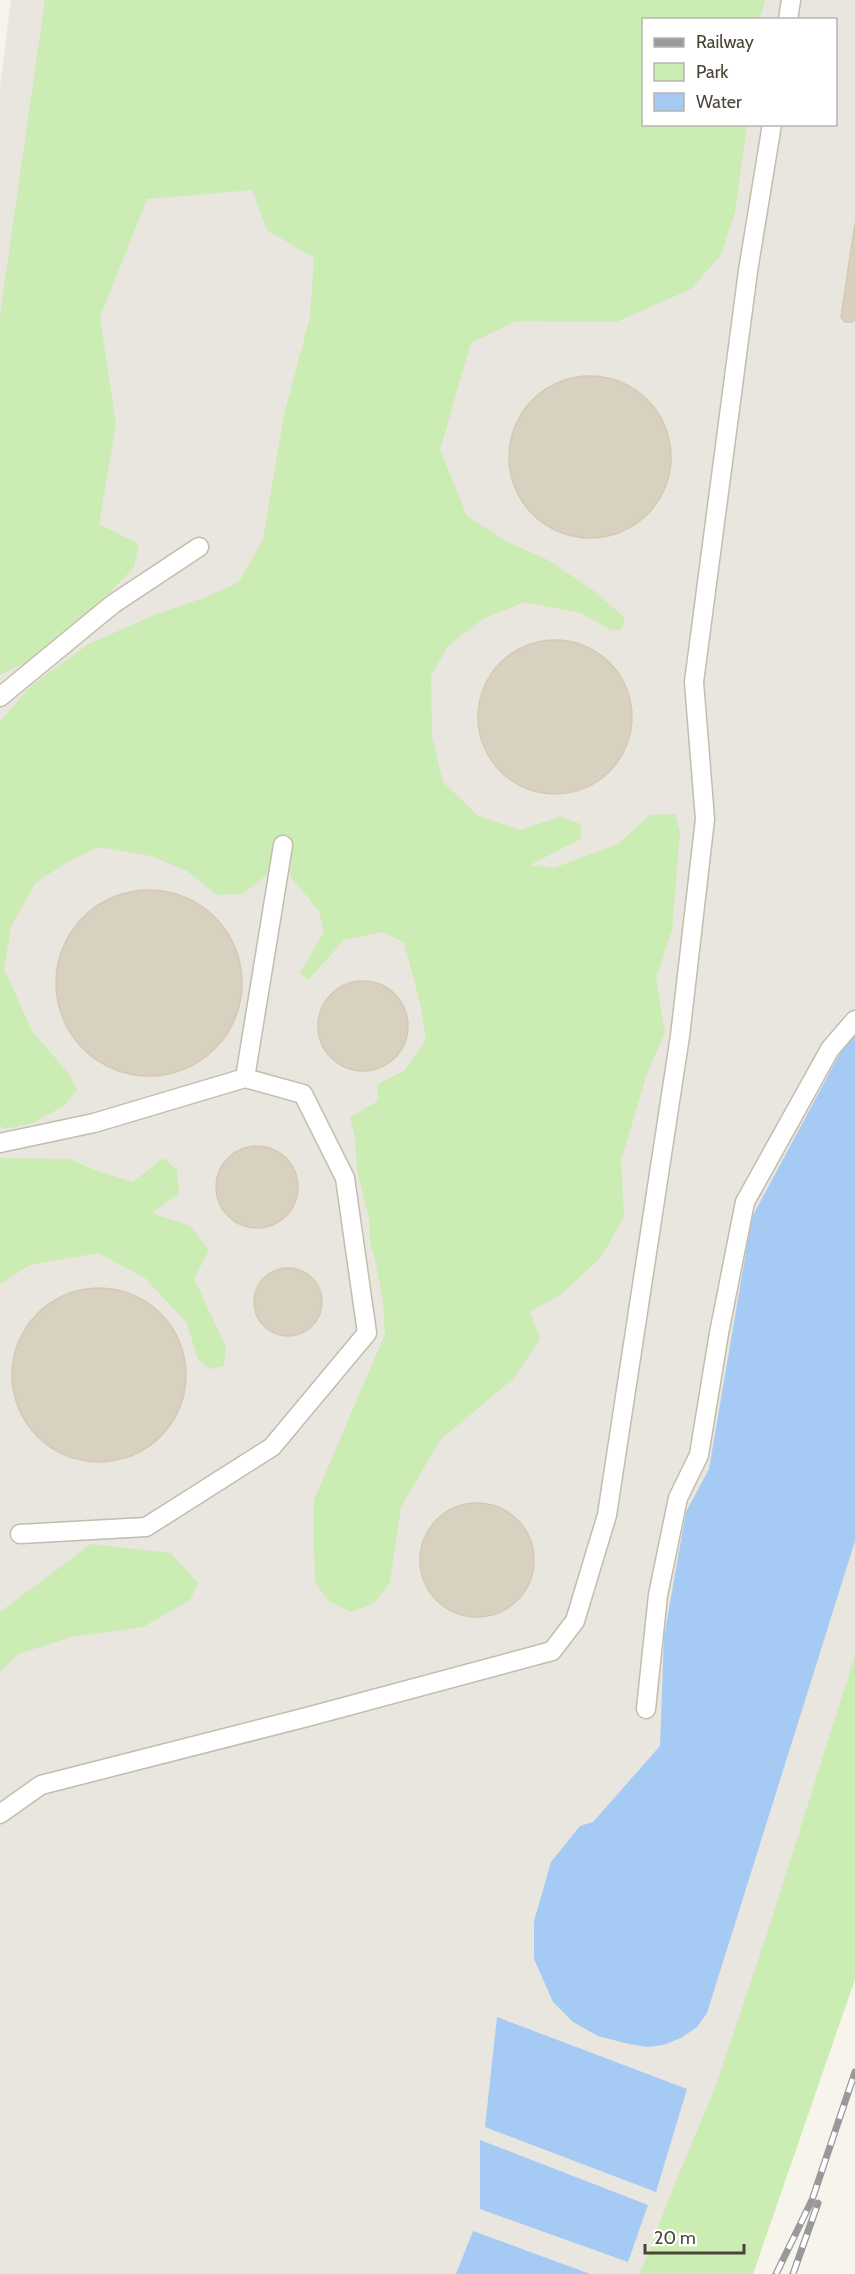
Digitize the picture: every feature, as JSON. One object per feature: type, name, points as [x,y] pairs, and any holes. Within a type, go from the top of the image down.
[{"type":"lane","points":[[788,18],[791,0]]},
{"type":"lane","points":[[0,1814],[41,1785],[552,1651],[575,1621],[607,1515],[680,1036],[705,819],[694,682],[748,271],[772,126]]},
{"type":"lane","points":[[0,697],[113,604],[199,547]]},
{"type":"lane","points":[[244,1078],[283,845]]},
{"type":"lane","points":[[646,1709],[658,1594],[678,1498],[699,1455],[719,1333],[745,1202],[830,1049],[855,1020]]},
{"type":"lane","points":[[0,1143],[94,1123],[244,1078],[303,1094],[345,1178],[367,1333],[272,1447],[146,1527],[20,1534]]},
{"type":"shaded area","points":[[11,0],[855,0],[855,1806],[689,2274],[0,2274],[0,87]]},
{"type":"green space","points":[[45,0],[765,0],[760,18],[642,18],[642,126],[747,126],[735,212],[721,255],[691,289],[616,322],[516,321],[471,343],[440,450],[467,516],[506,541],[548,560],[594,591],[625,618],[621,630],[611,630],[581,613],[524,602],[483,619],[449,645],[431,675],[432,737],[443,782],[478,816],[520,830],[560,817],[581,824],[582,838],[530,865],[554,868],[618,844],[650,815],[675,814],[680,832],[672,930],[656,979],[665,1033],[647,1073],[621,1161],[624,1217],[601,1257],[563,1293],[530,1312],[540,1339],[514,1378],[440,1440],[401,1507],[390,1582],[373,1604],[351,1612],[329,1601],[315,1583],[314,1500],[385,1334],[383,1301],[370,1243],[369,1218],[357,1170],[355,1137],[350,1117],[378,1101],[377,1085],[405,1070],[426,1040],[421,1007],[404,942],[382,932],[344,940],[308,980],[300,973],[324,932],[319,911],[291,877],[283,846],[272,870],[243,894],[217,895],[187,871],[151,856],[99,847],[67,862],[35,883],[11,927],[4,969],[32,1031],[69,1074],[77,1089],[65,1105],[33,1123],[5,1129],[0,1126],[0,722],[31,686],[87,645],[154,615],[206,597],[239,582],[263,539],[284,415],[310,317],[314,258],[267,230],[252,190],[147,199],[100,317],[116,424],[99,524],[139,544],[134,567],[55,649],[0,675],[0,315]]},
{"type":"green space","points":[[0,1158],[70,1159],[92,1169],[133,1182],[163,1158],[177,1170],[179,1193],[152,1213],[190,1226],[209,1250],[194,1279],[226,1347],[224,1366],[210,1369],[198,1360],[187,1323],[145,1278],[98,1253],[30,1265],[0,1284]]},
{"type":"green space","points":[[91,1544],[171,1553],[198,1583],[190,1600],[143,1627],[71,1637],[18,1654],[0,1672],[0,1612]]},
{"type":"green space","points":[[855,1655],[855,1979],[753,2274],[640,2274],[715,2088],[766,1937]]},
{"type":"water","points":[[855,1033],[855,1541],[707,2013],[697,2027],[681,2038],[663,2045],[648,2047],[629,2044],[598,2036],[573,2022],[553,2002],[534,1959],[534,1921],[551,1862],[580,1826],[593,1822],[660,1746],[664,1637],[686,1512],[709,1469],[752,1217],[845,1044]]},
{"type":"water","points":[[497,2017],[687,2089],[656,2192],[485,2127]]},
{"type":"water","points":[[480,2140],[648,2205],[628,2262],[480,2209]]},
{"type":"water","points":[[473,2231],[590,2274],[456,2274]]},
{"type":"building","points":[[855,223],[855,320],[845,322],[841,317]]},
{"type":"building","points":[[590,376],[621,382],[647,400],[665,426],[671,457],[665,488],[647,514],[621,532],[590,538],[559,532],[533,514],[515,488],[509,457],[515,426],[533,400],[559,382]]},
{"type":"building","points":[[555,640],[584,646],[598,653],[609,663],[619,674],[626,688],[632,717],[626,746],[619,760],[609,771],[598,781],[584,788],[555,794],[526,788],[512,781],[501,771],[491,760],[484,746],[478,717],[484,688],[491,674],[501,663],[512,653],[526,646]]},
{"type":"building","points":[[149,890],[185,897],[215,917],[235,947],[242,983],[235,1019],[215,1049],[185,1069],[149,1076],[113,1069],[83,1049],[63,1019],[56,983],[63,947],[83,917],[113,897]]},
{"type":"building","points":[[363,981],[380,984],[395,994],[405,1009],[408,1026],[405,1043],[395,1058],[380,1068],[363,1071],[346,1068],[331,1058],[321,1043],[318,1026],[321,1009],[331,994],[346,984]]},
{"type":"building","points":[[257,1146],[273,1149],[286,1158],[295,1171],[298,1187],[295,1203],[286,1216],[273,1225],[257,1228],[241,1225],[228,1216],[219,1203],[216,1187],[219,1171],[228,1158],[241,1149]]},
{"type":"building","points":[[288,1268],[301,1271],[312,1278],[319,1289],[322,1302],[319,1315],[312,1326],[301,1333],[288,1336],[275,1333],[264,1326],[257,1315],[254,1302],[257,1289],[264,1278],[275,1271]]},
{"type":"building","points":[[99,1288],[116,1289],[132,1294],[161,1313],[180,1342],[185,1358],[185,1392],[180,1408],[161,1437],[132,1456],[116,1461],[99,1462],[82,1461],[66,1456],[37,1437],[18,1408],[13,1392],[12,1375],[13,1358],[18,1342],[37,1313],[66,1294],[82,1289]]},
{"type":"building","points":[[477,1503],[499,1507],[509,1512],[525,1528],[530,1538],[534,1560],[530,1582],[525,1592],[509,1608],[499,1613],[477,1617],[455,1613],[445,1608],[429,1592],[424,1582],[420,1560],[424,1538],[429,1528],[445,1512],[455,1507]]},
{"type":"railway","points":[[776,2274],[812,2200],[855,2072]]},
{"type":"railway","points":[[793,2274],[818,2203]]}]
